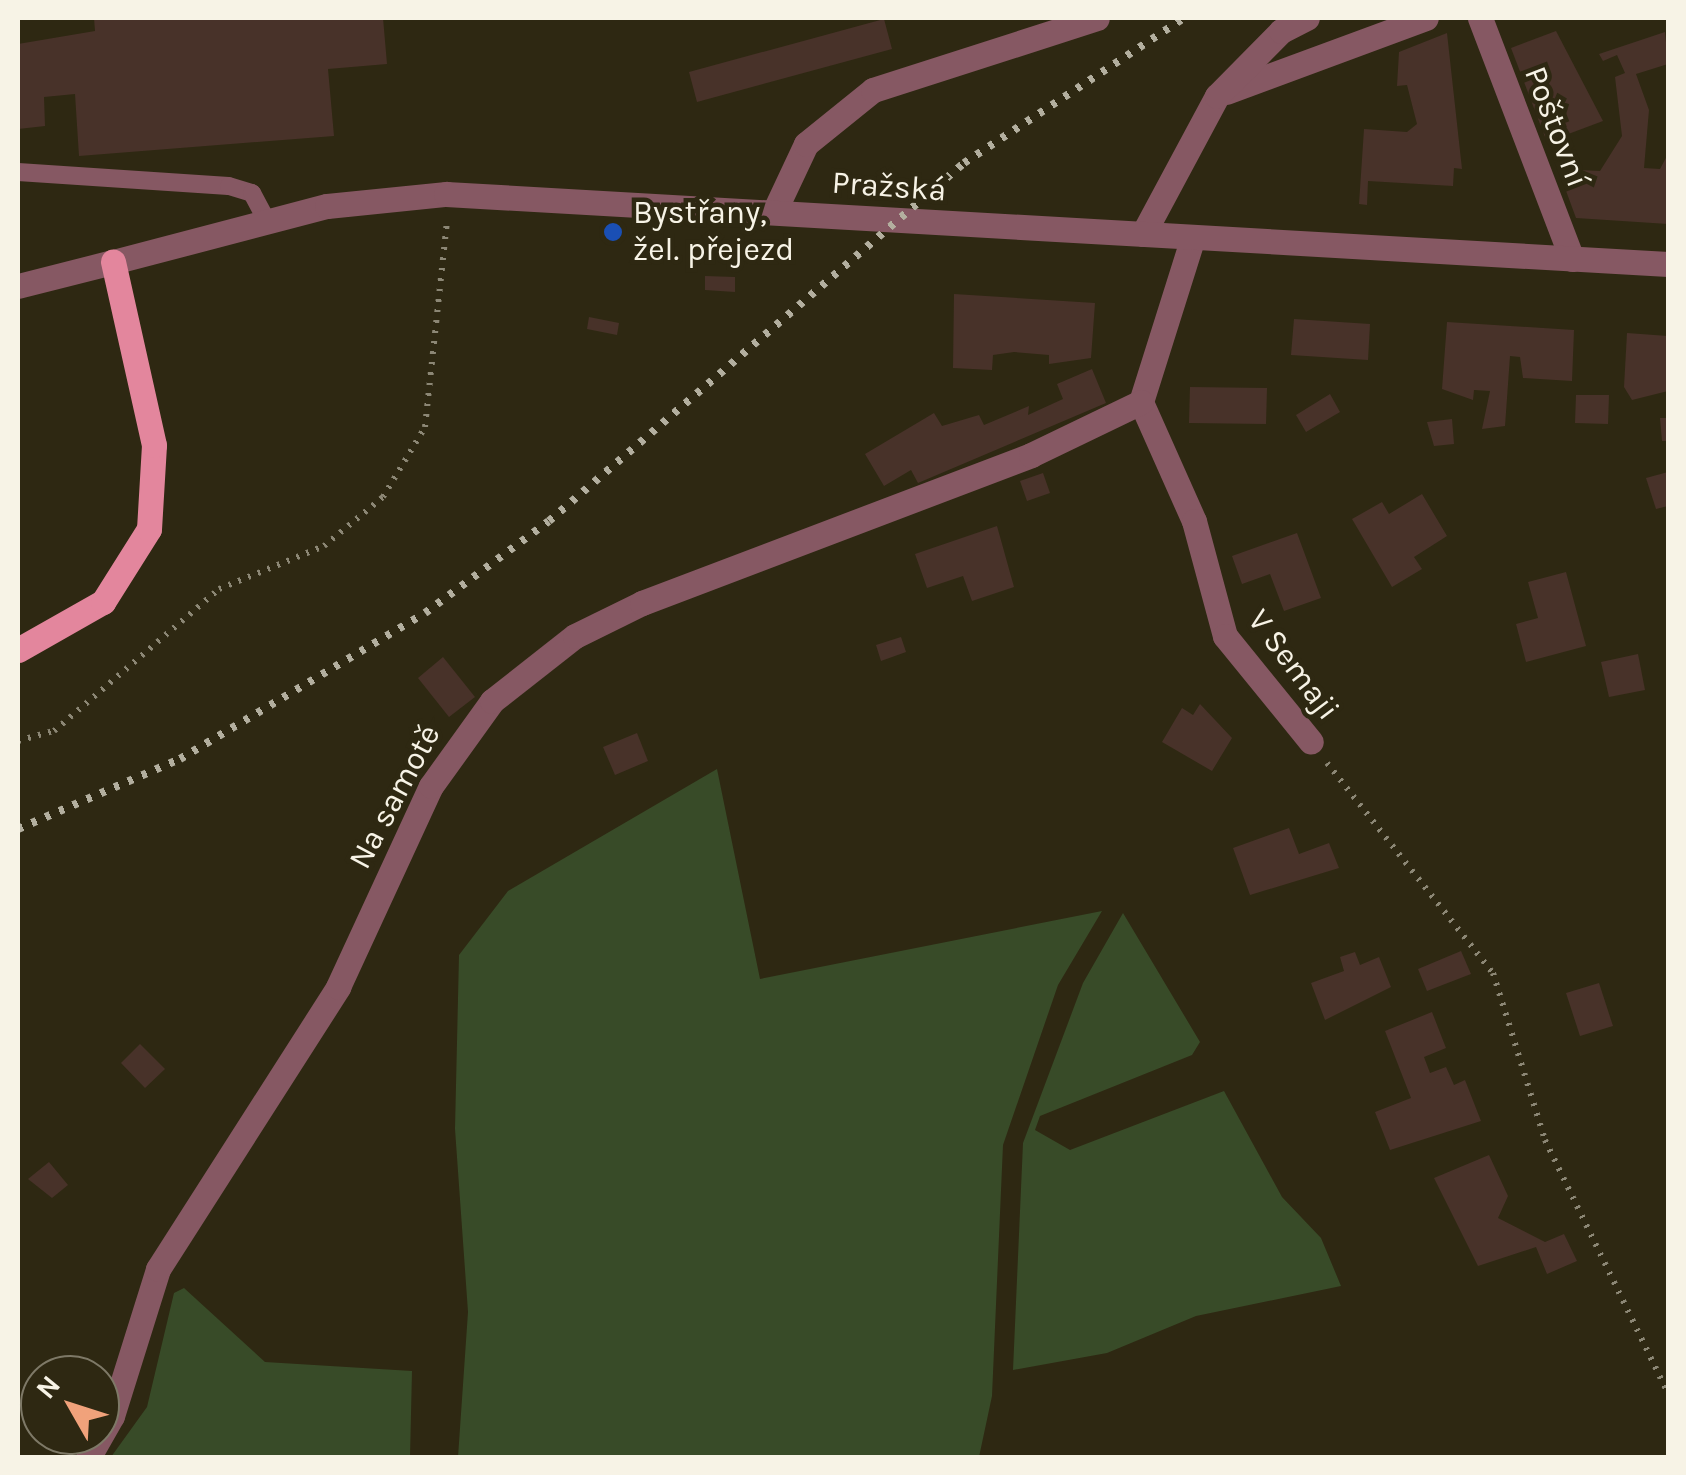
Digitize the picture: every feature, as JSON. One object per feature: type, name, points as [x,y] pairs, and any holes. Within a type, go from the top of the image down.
[{"type":"main road","points":[[18,650],[102,602],[150,529],[154,445],[112,262]]},
{"type":"street","points":[[774,212],[806,144],[873,90],[1097,18]]},
{"type":"street","points":[[1143,234],[1217,96],[1281,31],[1308,18]]},
{"type":"street","points":[[1217,96],[1426,18]]},
{"type":"street","name":"Poštovní","points":[[1480,18],[1572,259]]},
{"type":"street","name":"Pražská","points":[[18,286],[267,222],[446,194],[1668,264]]},
{"type":"street","points":[[1142,402],[1193,237]]},
{"type":"street","name":"V Semaji","points":[[1142,402],[1194,521],[1224,636],[1311,742]]},
{"type":"street","name":"Na samotě","points":[[88,1458],[112,1416],[158,1268],[338,986],[431,786],[492,701],[575,636],[642,603],[1031,455],[1142,402]]},
{"type":"lane","points":[[18,172],[229,186],[252,193],[267,222]]},
{"type":"path","points":[[18,741],[54,731],[219,589],[324,546],[398,477],[428,407],[448,263],[446,194]]},
{"type":"path","name":"V Semaji","points":[[1311,742],[1493,973],[1544,1140],[1668,1393]]},
{"type":"green space","points":[[717,769],[760,979],[1102,911],[1058,985],[1003,1145],[992,1396],[979,1457],[458,1457],[468,1312],[455,1129],[459,955],[508,891]]},
{"type":"green space","points":[[1123,913],[1200,1042],[1192,1055],[1040,1116],[1035,1130],[1070,1150],[1224,1091],[1282,1197],[1321,1238],[1341,1286],[1196,1316],[1107,1353],[1013,1370],[1023,1143],[1083,983]]},
{"type":"green space","points":[[184,1288],[265,1362],[412,1371],[410,1457],[111,1457],[120,1455],[120,1444],[147,1407],[174,1293]]},
{"type":"building","points":[[94,18],[383,18],[387,64],[328,69],[334,136],[79,156],[75,94],[44,97],[45,126],[18,129],[18,44],[95,31]]},
{"type":"building","points":[[884,19],[892,49],[697,102],[689,72]]},
{"type":"building","points":[[1556,31],[1603,121],[1547,142],[1511,48]]},
{"type":"building","points":[[1665,32],[1668,64],[1636,74],[1649,110],[1644,168],[1660,169],[1668,154],[1668,224],[1576,218],[1558,169],[1600,171],[1622,136],[1615,77],[1625,73],[1617,55],[1603,61],[1599,54]]},
{"type":"building","points":[[1447,33],[1462,169],[1454,168],[1453,186],[1368,181],[1367,205],[1359,204],[1364,129],[1407,132],[1417,124],[1407,85],[1397,86],[1399,52]]},
{"type":"building","points":[[705,276],[735,277],[735,292],[705,290]]},
{"type":"building","points":[[954,294],[1095,303],[1091,358],[1049,364],[1049,355],[1014,352],[993,355],[992,370],[953,368]]},
{"type":"building","points":[[589,317],[619,323],[617,335],[587,329]]},
{"type":"building","points":[[1294,319],[1370,324],[1368,360],[1291,355]]},
{"type":"building","points":[[1447,322],[1574,330],[1572,381],[1523,378],[1520,357],[1510,356],[1505,426],[1482,429],[1490,391],[1474,390],[1473,400],[1442,389]]},
{"type":"building","points":[[1627,333],[1668,336],[1668,391],[1632,400],[1624,387]]},
{"type":"building","points":[[1092,369],[1106,403],[918,483],[911,470],[884,486],[865,454],[934,413],[942,426],[979,415],[984,425],[1029,406],[1028,415],[1063,399],[1057,384]]},
{"type":"building","points":[[1190,387],[1267,388],[1266,424],[1189,423]]},
{"type":"building","points":[[1330,394],[1340,412],[1306,432],[1296,415]]},
{"type":"building","points":[[1576,395],[1609,395],[1608,424],[1575,423]]},
{"type":"building","points":[[1660,418],[1668,418],[1668,441],[1662,441]]},
{"type":"building","points":[[1452,419],[1454,444],[1434,446],[1427,422]]},
{"type":"building","points":[[1668,472],[1668,506],[1656,509],[1646,478]]},
{"type":"building","points":[[1043,473],[1050,493],[1027,501],[1020,481]]},
{"type":"building","points":[[1422,494],[1447,536],[1414,557],[1422,569],[1392,587],[1352,519],[1382,502],[1389,514]]},
{"type":"building","points":[[997,526],[1014,587],[972,601],[963,576],[927,588],[915,554]]},
{"type":"building","points":[[1297,533],[1321,598],[1284,611],[1270,574],[1242,584],[1232,556]]},
{"type":"building","points":[[1566,572],[1586,646],[1526,662],[1516,624],[1538,618],[1528,582]]},
{"type":"building","points":[[901,637],[906,652],[881,661],[876,645]]},
{"type":"building","points":[[1638,654],[1645,690],[1609,697],[1601,662]]},
{"type":"building","points":[[443,657],[475,697],[449,717],[418,678]]},
{"type":"building","points":[[1200,704],[1232,738],[1212,771],[1162,742],[1182,708],[1193,715]]},
{"type":"building","points":[[637,733],[648,761],[615,775],[603,747]]},
{"type":"building","points":[[1289,828],[1299,854],[1329,843],[1339,868],[1250,895],[1233,848]]},
{"type":"building","points":[[1461,951],[1471,974],[1427,991],[1418,969]]},
{"type":"building","points":[[1355,952],[1360,965],[1379,957],[1391,987],[1325,1020],[1311,983],[1344,971],[1340,957]]},
{"type":"building","points":[[1599,983],[1613,1026],[1580,1036],[1566,993]]},
{"type":"building","points":[[1432,1012],[1446,1048],[1424,1057],[1430,1073],[1446,1067],[1454,1085],[1465,1080],[1481,1121],[1390,1150],[1375,1112],[1411,1098],[1385,1031]]},
{"type":"building","points":[[140,1044],[165,1069],[145,1088],[121,1063]]},
{"type":"building","points":[[1489,1155],[1508,1196],[1498,1218],[1545,1242],[1564,1234],[1577,1261],[1547,1274],[1536,1247],[1478,1266],[1434,1178]]},
{"type":"building","points":[[49,1162],[68,1185],[52,1198],[28,1179]]},
{"type":"railway","points":[[18,829],[180,759],[425,613],[549,521],[964,163],[1184,18]]},
{"type":"place","name":"Bystřany, žel. přejezd","points":[[613,232]]}]
